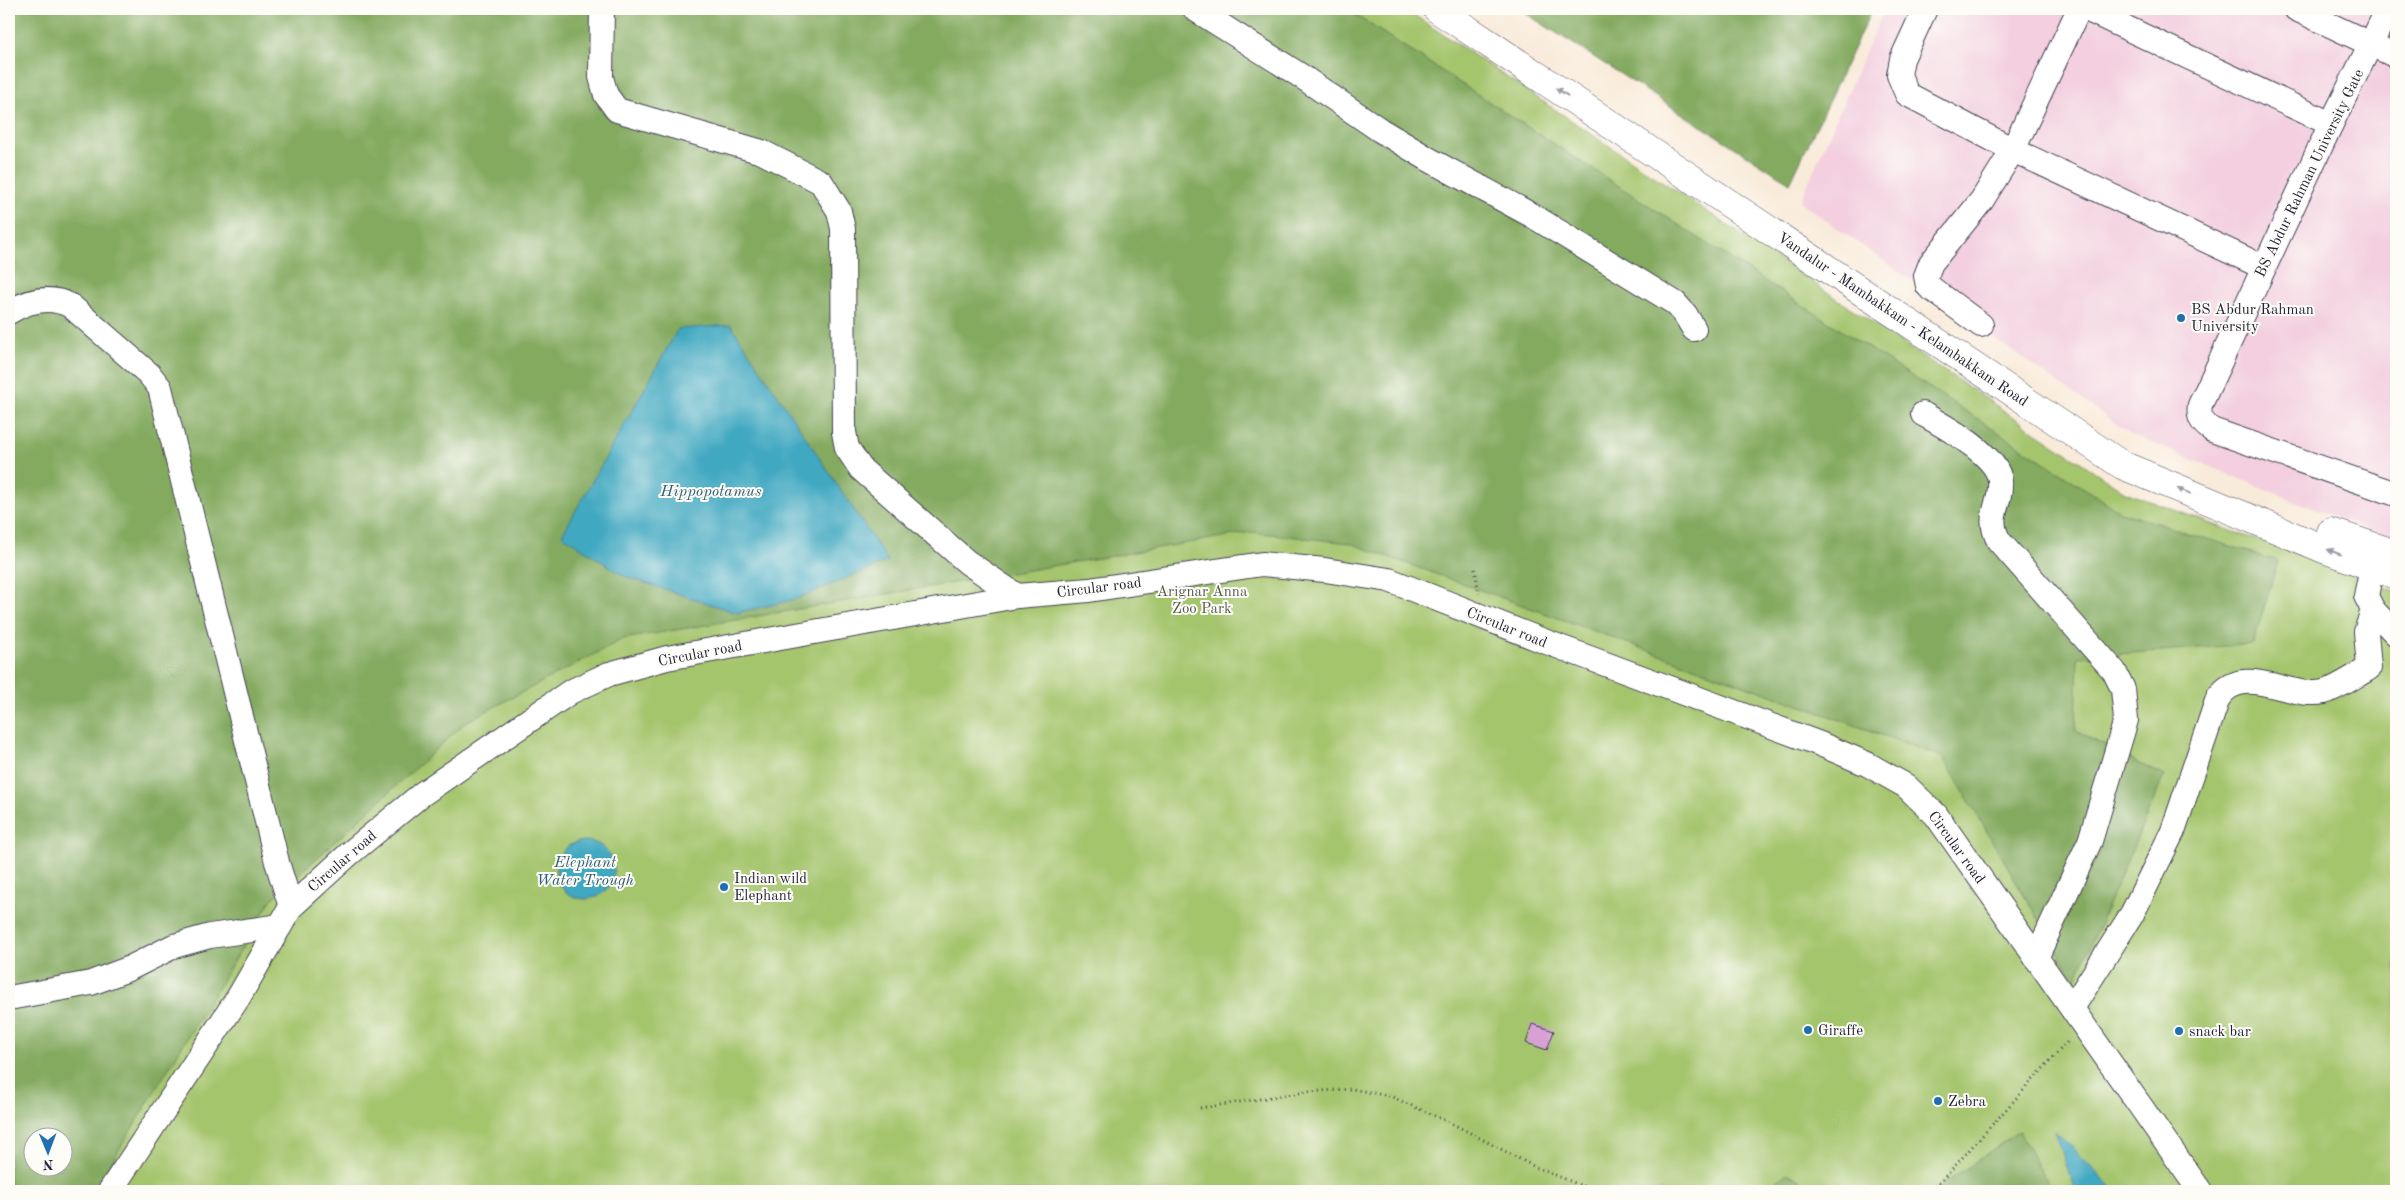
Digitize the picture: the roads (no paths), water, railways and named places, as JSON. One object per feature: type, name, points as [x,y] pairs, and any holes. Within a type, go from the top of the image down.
[{"type":"main road","name":"Vandalur - Mambakkam - Kelambakkam Road","points":[[1437,9],[2122,465],[2384,571]]},
{"type":"main road","name":"Vandalur - Mambakkam - Kelambakkam Road","points":[[1469,9],[2130,450],[2331,532],[2396,554]]},
{"type":"street","points":[[602,9],[601,77],[606,95],[617,110],[762,152],[820,182],[839,212],[843,229],[844,432],[847,448],[861,469],[967,562],[1017,596]]},
{"type":"street","points":[[1195,9],[1301,76],[1380,130],[1430,160],[1533,216],[1675,303],[1685,314],[1694,330]]},
{"type":"street","points":[[1925,9],[1900,67],[1899,75],[1907,94],[2012,150],[2263,267]]},
{"type":"street","points":[[1981,325],[1928,286],[1926,276],[1931,263],[1982,200],[2012,150],[2079,9]]},
{"type":"street","points":[[2086,9],[2331,124]]},
{"type":"street","points":[[2296,9],[2396,56]]},
{"type":"street","name":"BS Abdur Rahman University Gate","points":[[2388,9],[2263,267],[2200,405],[2201,421],[2212,430],[2396,494]]},
{"type":"street","points":[[9,312],[45,298],[60,301],[71,306],[149,374],[160,388],[277,862],[285,916],[174,946],[128,969],[91,983],[9,998]]},
{"type":"street","points":[[1923,414],[1948,428],[1978,450],[1997,470],[2000,482],[1992,518],[1993,529],[1999,541],[2114,671],[2123,689],[2126,720],[2090,840],[2036,958]]},
{"type":"street","name":"Circular road","points":[[110,1191],[238,998],[285,916],[349,854],[422,794],[570,692],[609,674],[667,658],[1017,596],[1089,590],[1262,564],[1389,580],[1867,764],[1906,786],[1936,815],[2200,1191]]},
{"type":"street","points":[[2384,571],[2366,596],[2373,610],[2396,634]]},
{"type":"street","points":[[2078,1017],[2173,831],[2218,698],[2225,688],[2233,683],[2244,681],[2311,692],[2325,692],[2369,668],[2366,632],[2373,610]]},
{"type":"water","name":"Hippopotamus","points":[[731,325],[888,561],[796,599],[737,613],[624,576],[562,535],[678,329]]},
{"type":"water","name":"Elephant Water Trough","points":[[585,841],[596,843],[609,854],[614,870],[612,881],[601,894],[585,899],[574,897],[561,886],[556,870],[558,859],[569,846]]},
{"type":"water","points":[[2055,1131],[2116,1191],[2075,1191]]},
{"type":"place","name":"BS Abdur Rahman University","points":[[2181,318]]},
{"type":"place","name":"Indian wild Elephant","points":[[724,887]]},
{"type":"place","name":"Giraffe","points":[[1808,1030]]},
{"type":"place","name":"snack bar","points":[[2179,1031]]},
{"type":"place","name":"Zebra","points":[[1938,1101]]},
{"type":"park label","name":"Arignar Anna Zoo Park","points":[[1202,600]]}]
